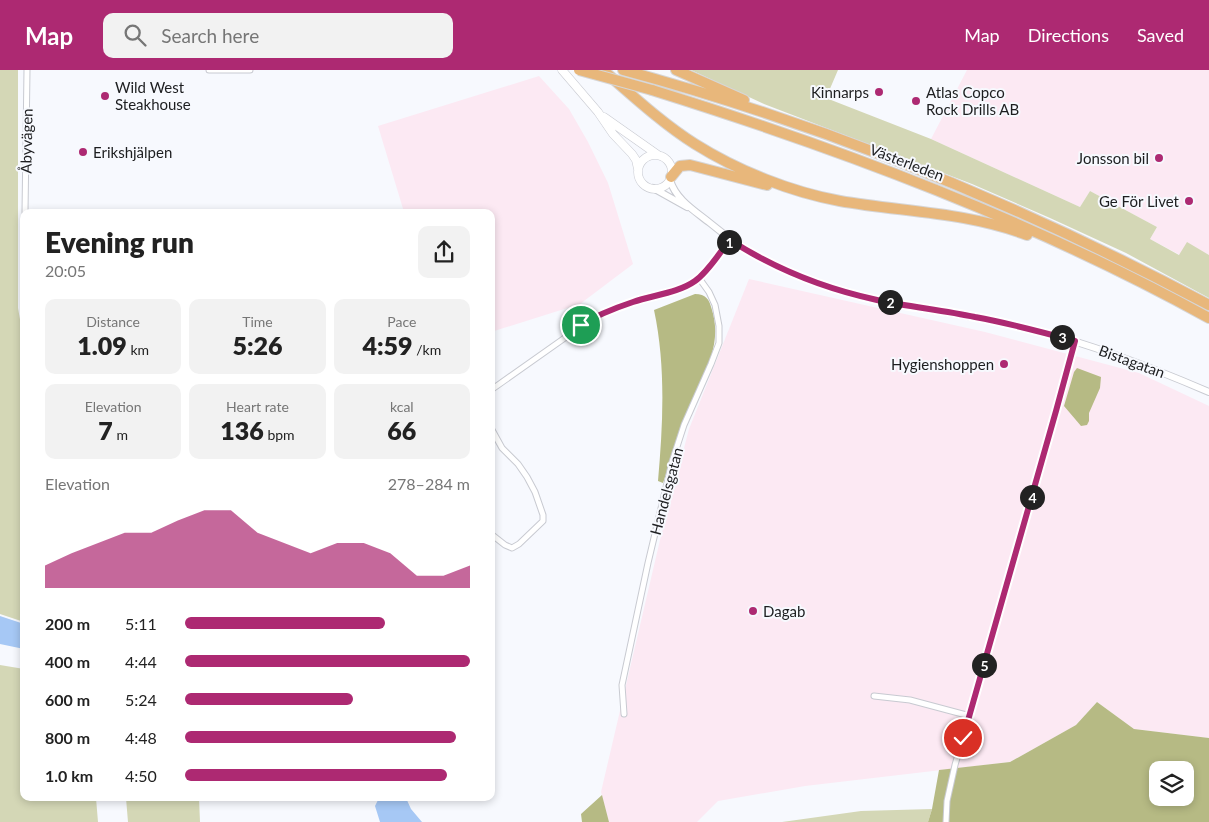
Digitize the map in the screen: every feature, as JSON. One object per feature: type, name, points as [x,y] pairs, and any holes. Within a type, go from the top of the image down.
[{"type":"highway","name":"Västerleden","points":[[579,70],[652,90],[788,134],[882,169],[983,209],[1071,248],[1209,318]]},
{"type":"highway","points":[[603,70],[642,104],[696,145],[758,175],[813,194],[869,206],[960,216],[1010,229],[1052,245],[1071,248]]},
{"type":"highway","name":"Västerleden","points":[[623,70],[755,110],[850,143],[978,193],[1102,249],[1209,305]]},
{"type":"highway","points":[[676,70],[752,104],[755,110]]},
{"type":"highway","points":[[671,178],[680,166],[690,165],[813,194]]},
{"type":"main road","points":[[562,70],[598,112],[613,134],[632,154],[636,160],[638,176],[642,183],[653,188],[664,186],[671,178],[672,168],[669,163],[598,112]]},
{"type":"main road","points":[[638,169],[645,158],[652,155],[660,156]]},
{"type":"street","name":"Åbyvägen","points":[[25,209],[28,70]]},
{"type":"street","points":[[209,70],[250,70]]},
{"type":"street","name":"Bistagatan","points":[[671,178],[674,191],[690,209]]},
{"type":"street","name":"Bistagatan","points":[[653,188],[690,209],[750,253],[782,269],[840,290],[879,300],[1012,325],[1075,341],[1142,364],[1209,392]]},
{"type":"street","points":[[495,387],[593,318],[643,299],[688,285],[699,278],[730,240]]},
{"type":"street","name":"Handelsgatan","points":[[624,714],[622,685],[665,488],[684,425],[712,364],[719,343],[719,326],[715,305],[699,278]]},
{"type":"street","points":[[946,822],[950,784],[1075,341]]},
{"type":"street","points":[[495,435],[502,448],[527,476],[543,515],[543,521],[519,544],[512,548],[495,537]]},
{"type":"street","points":[[874,696],[910,700],[970,716]]},
{"type":"shaded area","points":[[967,70],[1209,70],[1209,255],[1187,243],[1180,255],[1150,239],[1157,227],[1090,191],[1080,207],[931,139]]},
{"type":"shaded area","points":[[539,76],[569,109],[588,142],[608,183],[633,264],[580,304],[495,331],[495,209],[403,209],[378,126]]},
{"type":"shaded area","points":[[749,279],[985,332],[1139,373],[1209,406],[1209,738],[1134,729],[1097,702],[1076,725],[1010,762],[805,786],[718,801],[697,822],[609,822],[601,792],[660,540],[689,429]]},
{"type":"green space","points":[[0,70],[18,70],[20,621],[0,614]]},
{"type":"green space","points":[[691,70],[838,70],[826,98],[931,139],[1080,207],[1090,191],[1157,227],[1150,239],[1179,255],[1187,242],[1209,255],[1209,298],[1126,253],[1050,218],[972,184],[764,104]]},
{"type":"green space","points":[[695,294],[704,296],[710,303],[715,325],[715,340],[707,369],[682,425],[663,483],[658,481],[662,374],[654,310]]},
{"type":"green space","points":[[1077,368],[1101,377],[1100,388],[1089,413],[1089,421],[1087,425],[1081,426],[1064,406],[1074,372]]},
{"type":"green space","points":[[0,665],[20,668],[20,801],[96,801],[98,822],[0,822]]},
{"type":"green space","points":[[1097,702],[1134,729],[1209,738],[1209,822],[928,822],[939,770],[1010,762],[1076,725]]},
{"type":"green space","points":[[602,795],[609,822],[582,822],[581,814]]},
{"type":"green space","points":[[126,801],[199,801],[200,822],[128,822]]},
{"type":"green space","points":[[932,809],[928,822],[782,822],[861,811]]},
{"type":"water","points":[[0,616],[20,623],[20,648],[0,644]]},
{"type":"water","points":[[378,801],[407,801],[411,809],[422,822],[380,822],[375,806]]},
{"type":"place","name":"Kinnarps","points":[[879,92]]},
{"type":"place","name":"Wild West Steakhouse","points":[[105,96]]},
{"type":"place","name":"Atlas Copco Rock Drills AB","points":[[916,101]]},
{"type":"place","name":"Erikshjälpen","points":[[83,152]]},
{"type":"place","name":"Jonsson bil","points":[[1159,158]]},
{"type":"place","name":"Ge För Livet","points":[[1189,201]]},
{"type":"place","name":"Hygienshoppen","points":[[1004,364]]},
{"type":"place","name":"Dagab","points":[[753,611]]},
{"type":"route","points":[[581,325],[606,312],[688,285],[699,278],[730,240],[750,253],[782,269],[840,290],[879,300],[976,317],[1075,341],[963,738]]}]
